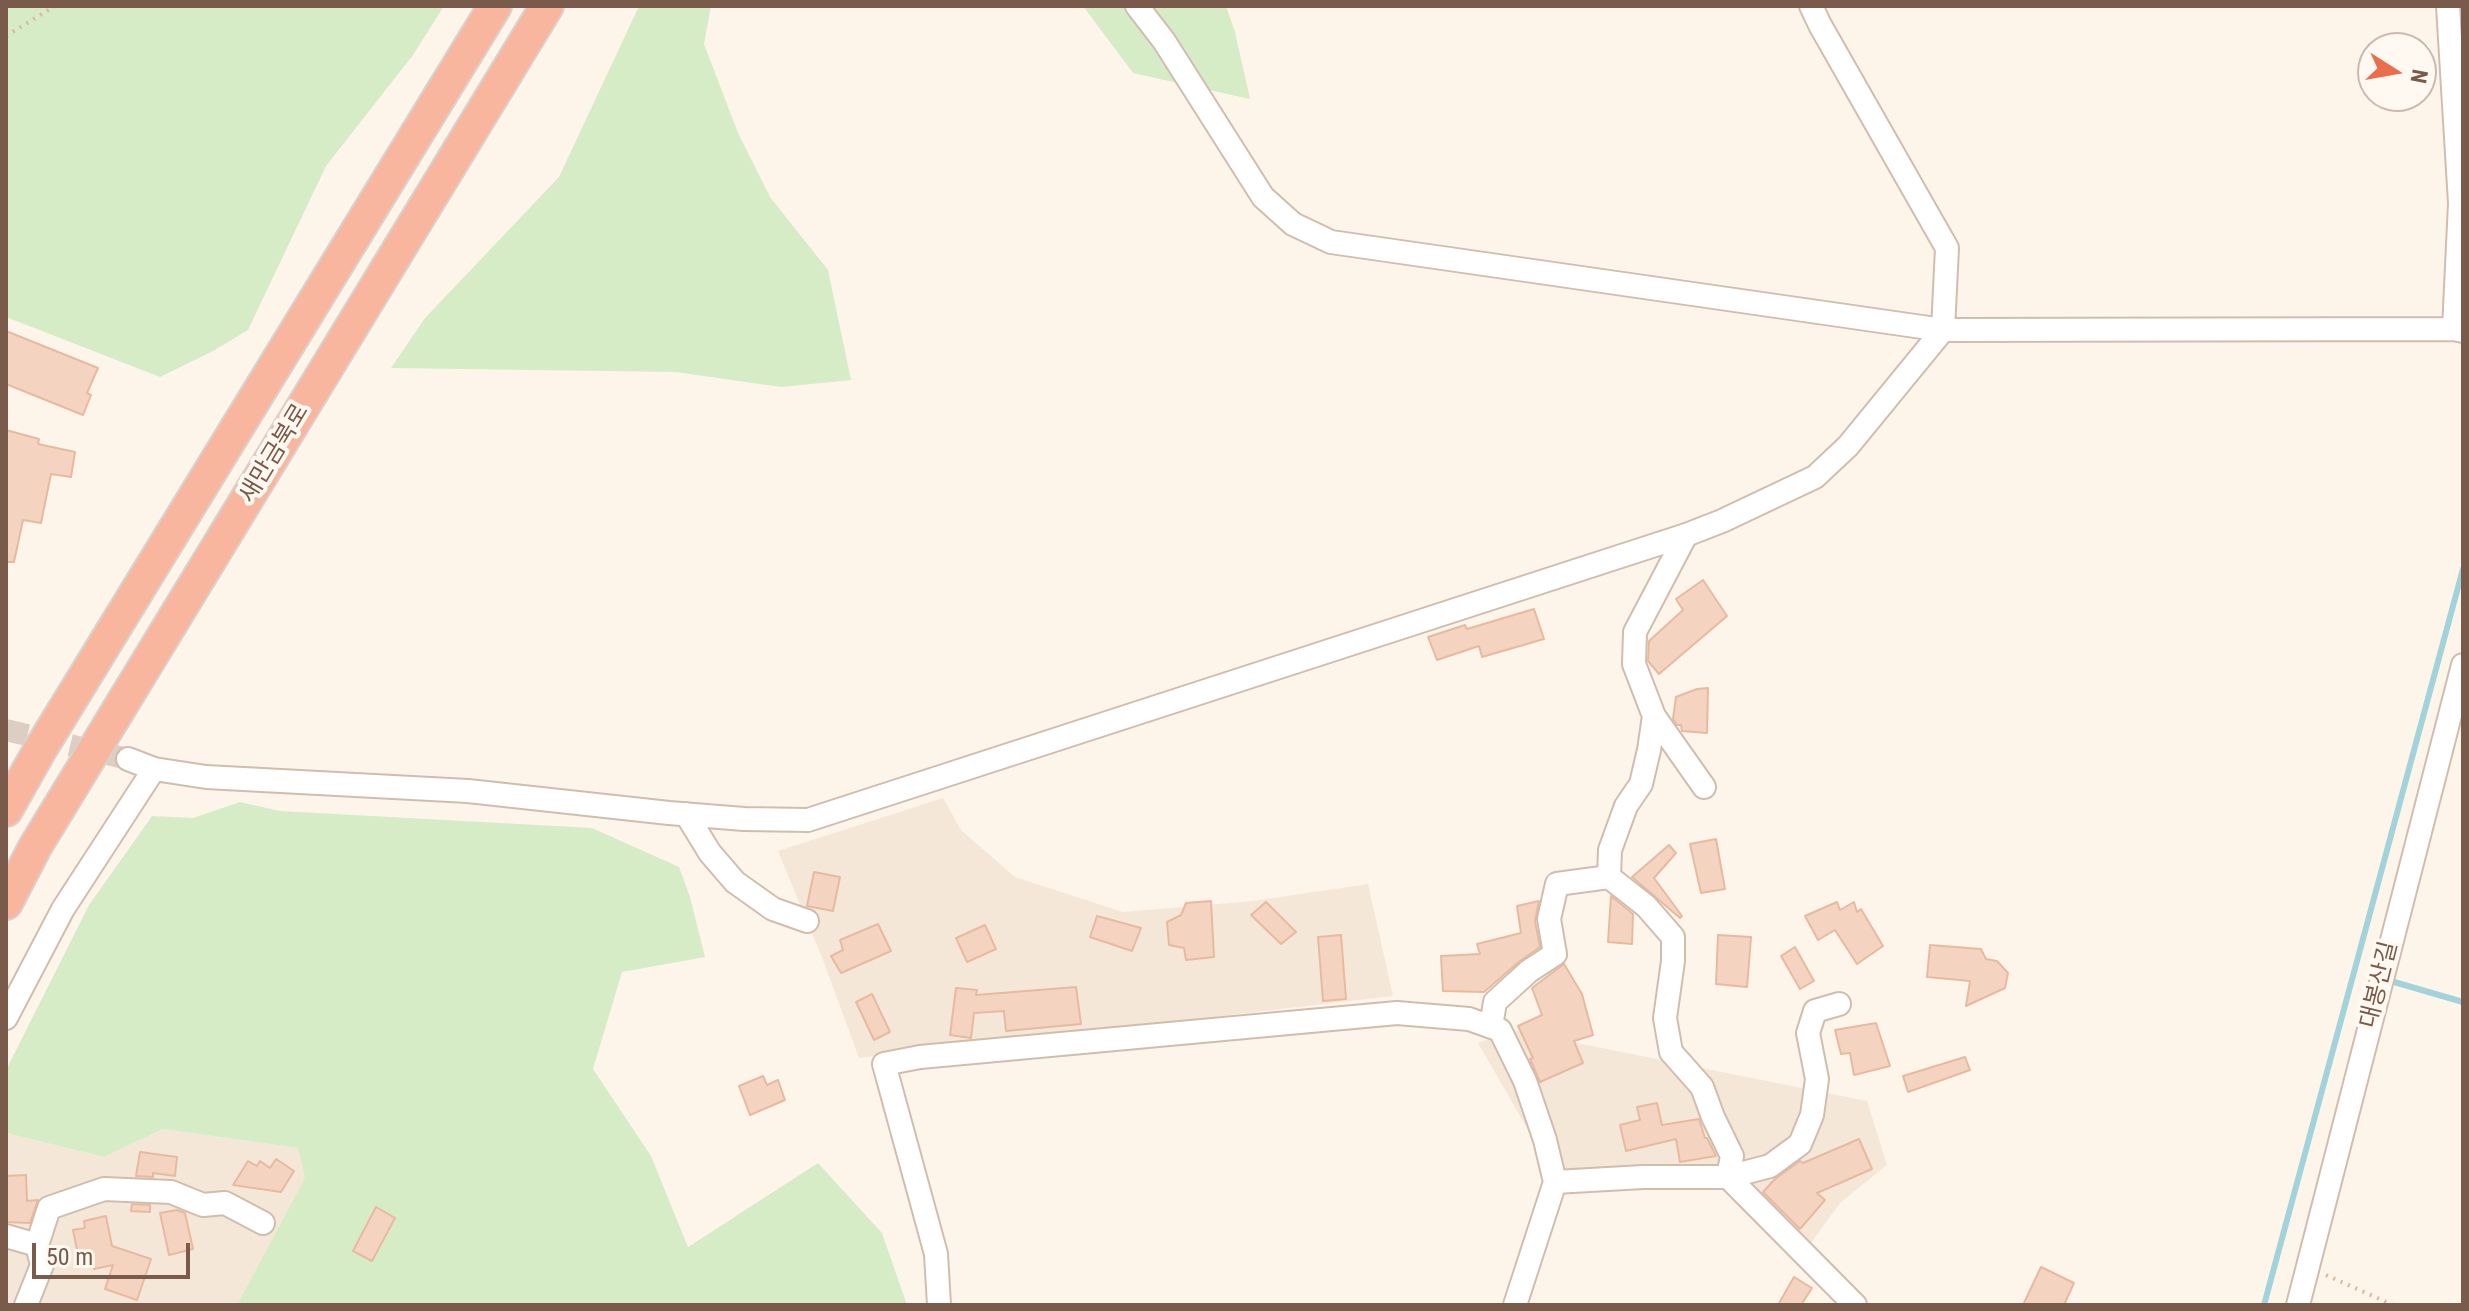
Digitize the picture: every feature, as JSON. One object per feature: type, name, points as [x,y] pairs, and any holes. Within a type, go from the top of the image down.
[{"type":"highway","name":"새만금북로","points":[[6,810],[495,6]]},
{"type":"highway","name":"새만금북로","points":[[6,903],[35,847],[547,6]]},
{"type":"highway","points":[[6,801],[41,748]]},
{"type":"highway","points":[[6,917],[35,847]]},
{"type":"street","points":[[1137,6],[1164,41],[1263,197],[1293,224],[1331,242],[1943,330],[2458,330],[2460,203],[2448,6]]},
{"type":"street","points":[[128,759],[154,769],[206,777],[468,791],[547,802],[744,819],[808,820],[1686,535],[1815,477],[1848,446],[1943,330],[1947,248],[1811,6]]},
{"type":"street","points":[[1686,535],[1635,632],[1634,664],[1654,716],[1704,787]]},
{"type":"street","name":"대봉산길","points":[[2298,1305],[2463,665]]},
{"type":"street","points":[[1609,877],[1610,850],[1626,806],[1641,784],[1654,716]]},
{"type":"street","points":[[6,1018],[63,909],[154,769]]},
{"type":"street","points":[[686,814],[710,853],[735,882],[773,909],[807,921]]},
{"type":"street","points":[[1491,1027],[1495,1002],[1529,971],[1555,954],[1549,919],[1557,884],[1609,877],[1646,906],[1673,937],[1665,1018],[1671,1052],[1702,1087],[1732,1156],[1728,1177]]},
{"type":"street","points":[[1555,1182],[1643,1177],[1728,1177],[1770,1166],[1800,1144],[1812,1115],[1817,1079],[1808,1033],[1815,1011],[1839,1004]]},
{"type":"street","points":[[939,1305],[936,1254],[884,1064],[936,1056],[1397,1013],[1469,1019],[1500,1030],[1525,1081],[1555,1182],[1515,1305]]},
{"type":"street","points":[[1728,1177],[1855,1305]]},
{"type":"street","points":[[26,1305],[42,1265],[37,1245],[49,1208],[104,1189],[171,1192],[203,1205],[225,1203],[263,1223]]},
{"type":"street","points":[[6,1236],[37,1245]]},
{"type":"path","points":[[6,36],[55,6]]},
{"type":"path","points":[[2308,1266],[2393,1305]]},
{"type":"shaded area","points":[[943,798],[961,830],[1015,877],[1123,912],[1253,901],[1368,884],[1393,996],[859,1058],[778,851]]},
{"type":"shaded area","points":[[1512,1030],[1867,1101],[1887,1165],[1840,1203],[1808,1247],[1720,1187],[1562,1189],[1478,1043]]},
{"type":"shaded area","points":[[163,1129],[298,1148],[306,1178],[237,1305],[6,1305],[6,1133],[104,1157]]},
{"type":"green space","points":[[6,6],[444,6],[413,55],[326,166],[248,330],[160,377],[6,317]]},
{"type":"green space","points":[[639,6],[711,6],[704,44],[738,133],[770,197],[828,270],[851,380],[781,387],[676,372],[391,368],[425,318],[559,177]]},
{"type":"green space","points":[[1083,6],[1226,6],[1250,99],[1133,73]]},
{"type":"green space","points":[[240,802],[280,811],[592,828],[679,867],[705,957],[622,972],[593,1069],[651,1156],[688,1247],[818,1163],[882,1233],[907,1305],[237,1305],[305,1178],[298,1148],[163,1129],[104,1157],[6,1133],[6,1070],[89,905],[152,816],[193,818]]},
{"type":"building","points":[[6,331],[98,368],[87,393],[91,395],[83,415],[6,384]]},
{"type":"building","points":[[6,430],[39,439],[38,444],[75,452],[71,477],[51,474],[41,523],[23,520],[14,562],[6,562]]},
{"type":"building","points":[[1703,580],[1727,616],[1659,674],[1648,661],[1649,641],[1683,610],[1676,599]]},
{"type":"building","points":[[1534,609],[1544,639],[1482,657],[1479,646],[1437,660],[1428,637],[1465,625],[1467,629]]},
{"type":"building","points":[[1708,688],[1707,733],[1682,731],[1681,725],[1673,719],[1676,697]]},
{"type":"building","points":[[1716,839],[1725,889],[1701,893],[1690,844]]},
{"type":"building","points":[[1669,845],[1676,853],[1654,878],[1682,916],[1680,918],[1632,877]]},
{"type":"building","points":[[814,872],[840,877],[833,911],[807,906]]},
{"type":"building","points":[[1611,896],[1633,914],[1632,944],[1608,942]]},
{"type":"building","points":[[1211,901],[1214,957],[1186,960],[1184,948],[1169,945],[1167,922],[1181,915],[1186,903]]},
{"type":"building","points":[[1539,901],[1535,921],[1540,947],[1484,992],[1443,991],[1441,956],[1480,954],[1477,944],[1521,933],[1517,906]]},
{"type":"building","points":[[1266,902],[1296,932],[1281,944],[1251,915]]},
{"type":"building","points":[[1837,902],[1840,910],[1854,902],[1857,912],[1861,909],[1883,946],[1857,964],[1835,930],[1818,940],[1805,916]]},
{"type":"building","points":[[1097,916],[1141,928],[1132,951],[1090,937]]},
{"type":"building","points":[[878,924],[891,951],[841,973],[831,956],[843,950],[840,940]]},
{"type":"building","points":[[985,925],[996,949],[967,962],[956,938]]},
{"type":"building","points":[[1341,935],[1346,999],[1323,1001],[1318,937]]},
{"type":"building","points":[[1718,935],[1751,937],[1747,987],[1716,984]]},
{"type":"building","points":[[1930,945],[1981,949],[1986,959],[1997,961],[2008,973],[2005,988],[1966,1006],[1970,981],[1927,977]]},
{"type":"building","points":[[1795,947],[1814,981],[1800,989],[1781,956]]},
{"type":"building","points":[[1564,964],[1582,994],[1593,1035],[1574,1041],[1583,1063],[1540,1082],[1518,1026],[1542,1015],[1532,988]]},
{"type":"building","points":[[1076,987],[1081,1024],[1006,1031],[1004,1011],[974,1013],[971,1038],[950,1035],[956,988],[977,990],[976,995]]},
{"type":"building","points":[[872,994],[890,1032],[874,1040],[856,1002]]},
{"type":"building","points":[[1876,1023],[1890,1066],[1854,1075],[1850,1053],[1841,1054],[1835,1030]]},
{"type":"building","points":[[1965,1057],[1970,1070],[1908,1092],[1903,1076]]},
{"type":"building","points":[[763,1076],[767,1085],[778,1080],[785,1100],[750,1115],[739,1086]]},
{"type":"building","points":[[1657,1103],[1662,1125],[1699,1119],[1705,1138],[1716,1156],[1680,1162],[1676,1139],[1626,1151],[1620,1125],[1640,1120],[1637,1107]]},
{"type":"building","points":[[1859,1139],[1872,1169],[1817,1193],[1825,1200],[1800,1229],[1763,1192],[1800,1161],[1803,1163]]},
{"type":"building","points":[[140,1152],[177,1157],[175,1176],[153,1173],[153,1177],[136,1176]]},
{"type":"building","points":[[276,1159],[294,1171],[281,1192],[233,1185],[248,1161],[257,1166],[260,1161],[270,1168]]},
{"type":"building","points":[[26,1175],[27,1201],[38,1200],[30,1223],[6,1222],[6,1176]]},
{"type":"building","points":[[132,1204],[150,1205],[150,1212],[131,1211]]},
{"type":"building","points":[[376,1207],[395,1218],[372,1261],[353,1251]]},
{"type":"building","points":[[177,1210],[185,1213],[193,1249],[169,1255],[160,1213]]},
{"type":"building","points":[[106,1216],[112,1246],[151,1259],[137,1300],[105,1289],[113,1265],[94,1269],[93,1261],[80,1264],[73,1230],[85,1228],[84,1221]]},
{"type":"building","points":[[2041,1267],[2074,1283],[2064,1305],[2023,1305]]},
{"type":"building","points":[[1794,1277],[1812,1288],[1801,1305],[1778,1305]]},
{"type":"waterway","points":[[2264,1305],[2463,569]]},
{"type":"waterway","points":[[2394,982],[2463,1002]]},
{"type":"tunnel","points":[[6,730],[128,759]]}]
